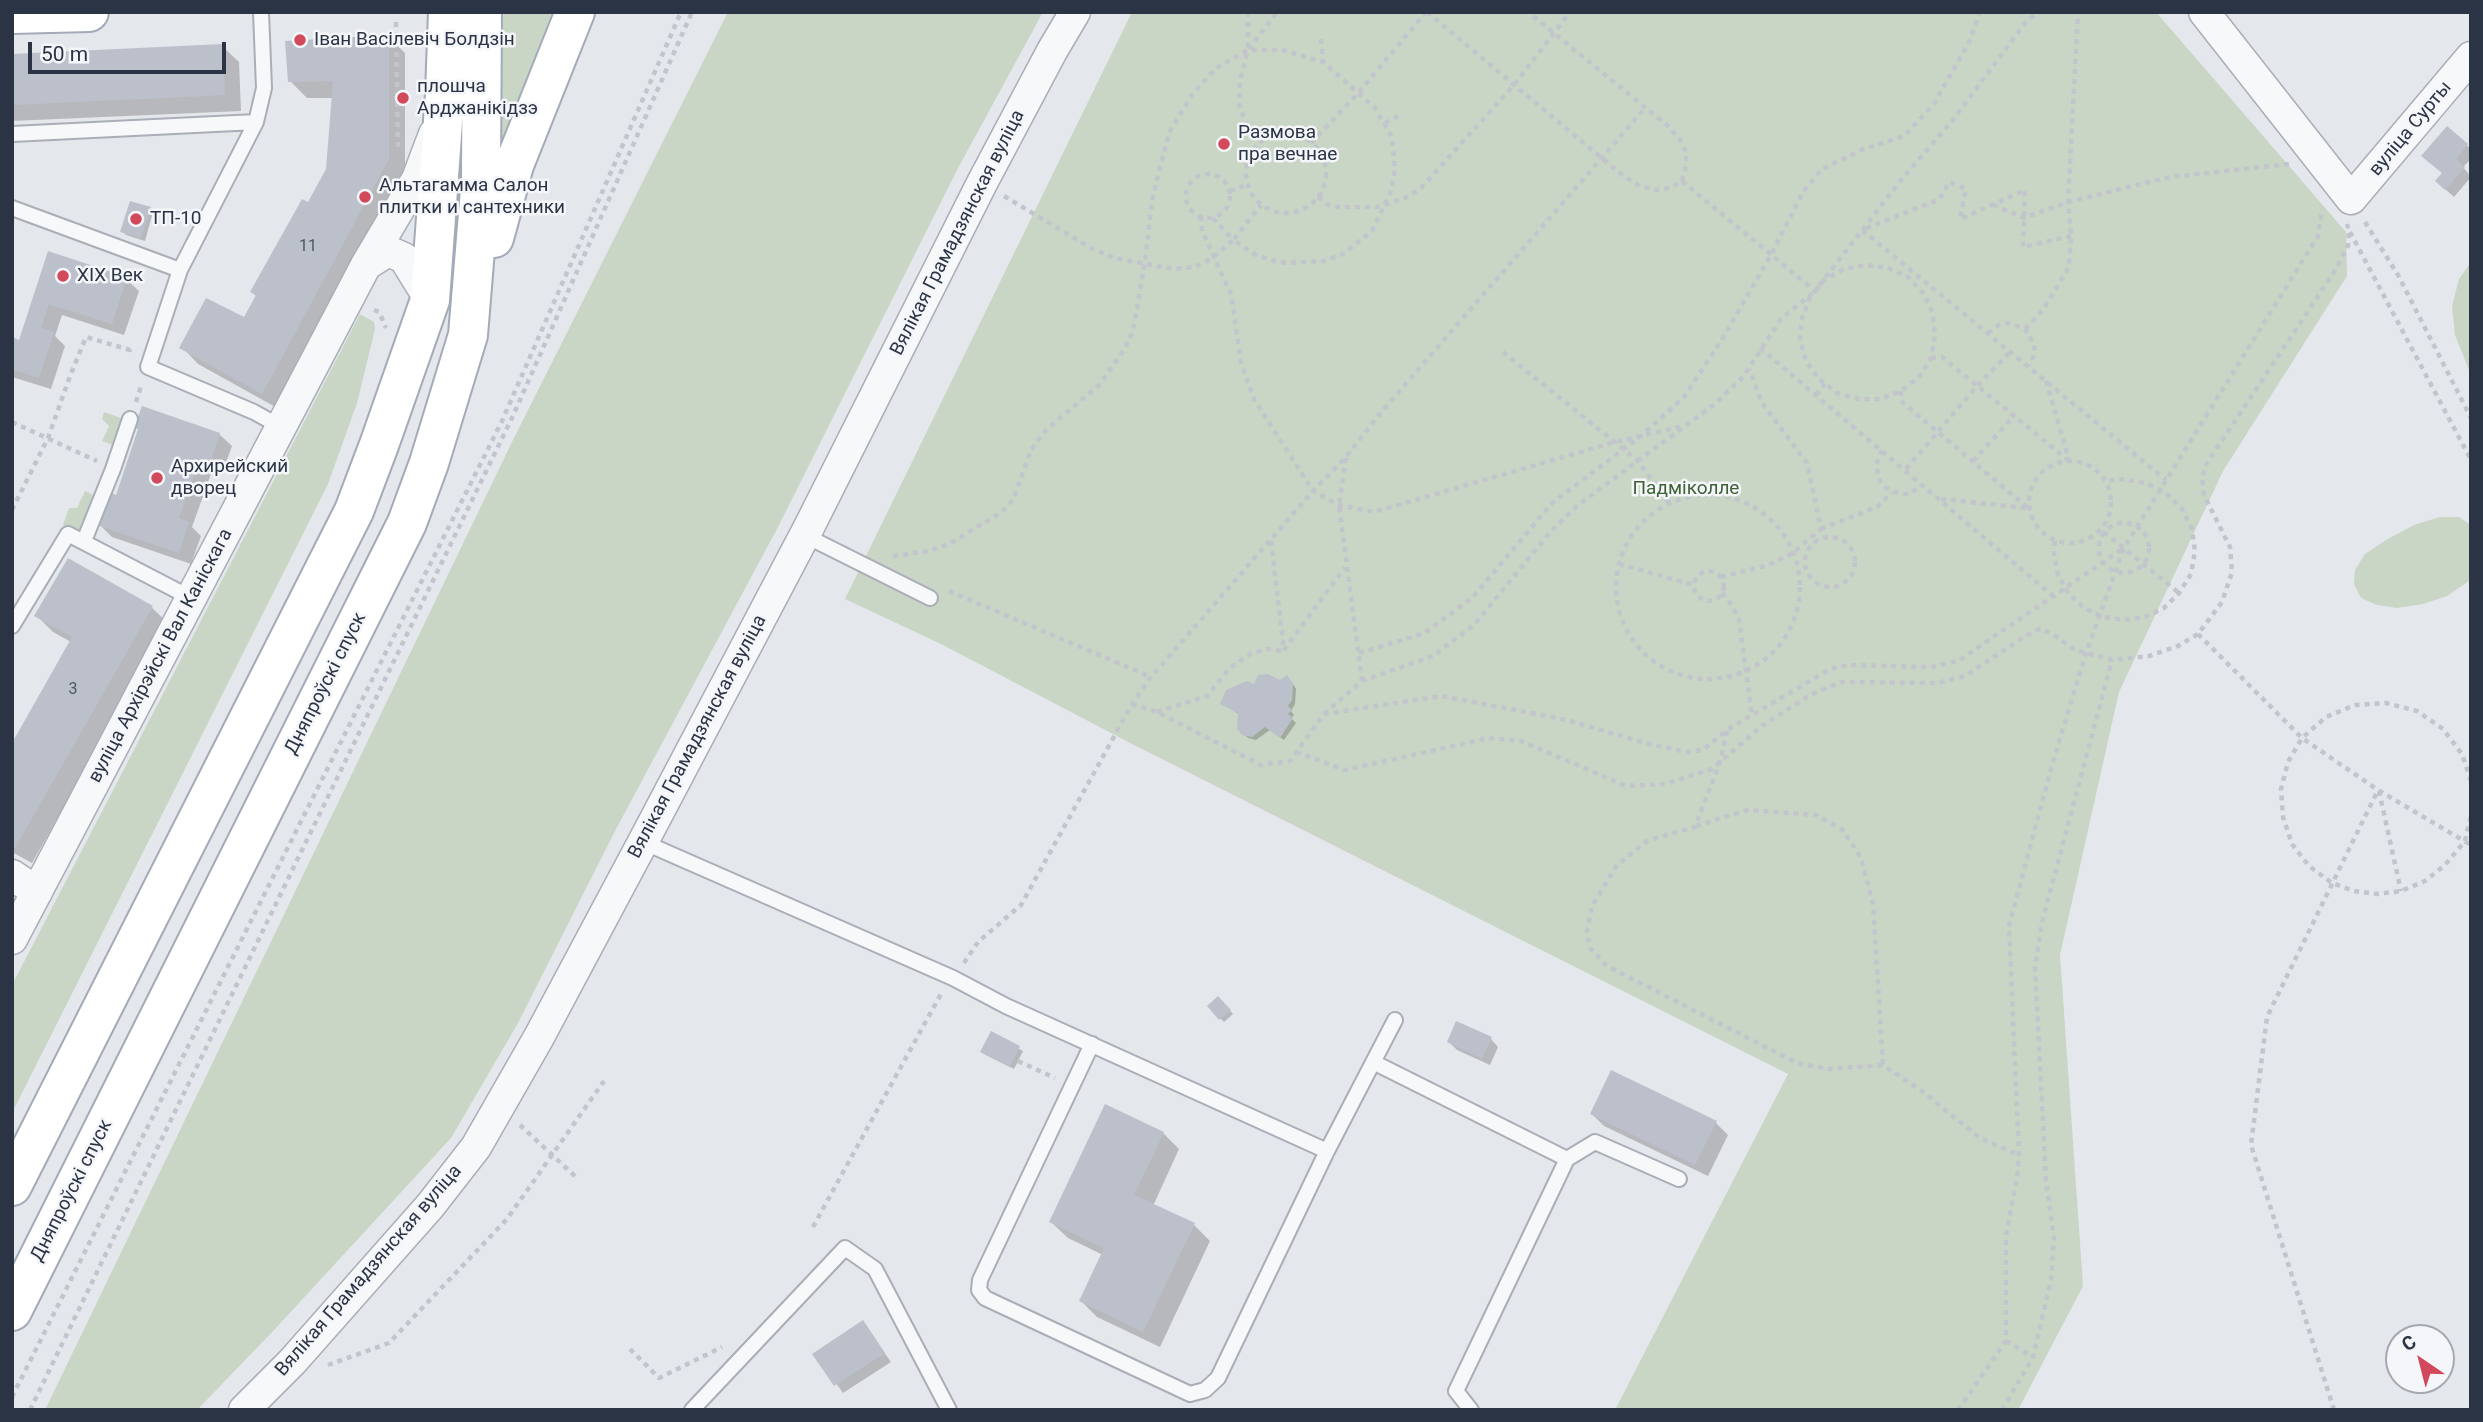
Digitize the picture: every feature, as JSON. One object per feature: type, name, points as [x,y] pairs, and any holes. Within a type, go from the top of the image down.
[{"type":"main road","points":[[12,14],[89,12]]},
{"type":"main road","points":[[12,1186],[354,511],[430,300],[448,12]]},
{"type":"main road","name":"Дняпроўскі спуск","points":[[12,1311],[407,523],[429,463],[468,335],[481,177],[482,12]]},
{"type":"main road","points":[[468,335],[514,164],[575,12]]},
{"type":"street","name":"Вялікая Грамадзянская вуліца","points":[[244,1410],[292,1362],[430,1206],[476,1147],[539,1037],[643,842],[804,536],[982,183],[1075,12]]},
{"type":"street","points":[[2204,12],[2348,209]]},
{"type":"street","name":"вуліца Сурты","points":[[2348,209],[2471,57]]},
{"type":"street","name":"вуліца Архірэйскі Вал Каніскага","points":[[12,939],[348,298],[417,178],[443,111]]},
{"type":"street","points":[[366,265],[388,251],[404,258],[430,300]]},
{"type":"street","points":[[12,875],[37,892]]},
{"type":"lane","points":[[261,12],[264,88],[256,122],[180,270],[148,367],[254,412],[281,427]]},
{"type":"lane","points":[[12,134],[256,122]]},
{"type":"lane","points":[[12,208],[180,270]]},
{"type":"lane","points":[[84,541],[130,419]]},
{"type":"lane","points":[[12,626],[68,534],[191,598]]},
{"type":"lane","points":[[804,536],[934,592]]},
{"type":"lane","points":[[643,842],[953,978],[1006,1006],[1327,1151]]},
{"type":"lane","points":[[1092,1044],[979,1280],[979,1290],[985,1298],[1190,1394],[1205,1390],[1218,1378],[1327,1151],[1395,1020]]},
{"type":"lane","points":[[1373,1062],[1567,1159]]},
{"type":"lane","points":[[1471,1410],[1456,1391],[1567,1159],[1595,1142],[1679,1179]]},
{"type":"lane","points":[[692,1410],[845,1248],[875,1269],[948,1410]]},
{"type":"path","points":[[12,1397],[502,421],[681,12]]},
{"type":"path","points":[[30,1410],[506,431],[692,12]]},
{"type":"path","points":[[1248,12],[1248,50],[1240,81],[1239,104],[1247,126],[1261,141]]},
{"type":"path","points":[[888,556],[929,551],[951,543],[1002,512],[1013,500],[1031,450],[1046,430],[1099,385],[1124,350],[1133,331],[1152,200],[1170,131],[1192,94],[1215,69],[1248,50],[1277,12]]},
{"type":"path","points":[[1311,143],[1359,92],[1426,12],[1601,158],[1640,186],[1656,190],[1670,188],[1682,181],[1686,152],[1680,139],[1528,12]]},
{"type":"path","points":[[1318,197],[1330,205],[1346,208],[1377,208],[1405,198],[1421,188],[1514,85],[1570,12]]},
{"type":"path","points":[[1359,653],[1423,634],[1473,597],[1552,503],[1641,436],[1684,397],[1721,341],[1771,255],[1803,192],[1822,169],[1864,149],[1904,136],[1934,104],[1969,42],[1980,12]]},
{"type":"path","points":[[1644,107],[1378,416],[1346,457],[1313,491],[1151,677],[1132,704],[1157,712],[1261,765],[1290,761],[1324,714],[1362,681],[1433,656],[1474,625],[1551,531],[1578,505],[1714,404],[1743,377],[1782,319],[1815,292],[1862,229],[1952,121],[2028,19],[2041,12]]},
{"type":"path","points":[[2025,329],[2043,310],[2069,267],[2071,236],[2068,202],[2078,12]]},
{"type":"path","points":[[396,22],[398,158]]},
{"type":"path","points":[[1321,39],[1323,62]]},
{"type":"path","points":[[1212,217],[1233,240],[1256,255],[1286,262],[1323,261],[1343,254],[1372,231],[1391,191],[1395,150],[1392,137],[1375,108],[1359,92],[1323,62],[1283,50],[1248,50]]},
{"type":"path","points":[[1385,123],[1402,114]]},
{"type":"path","points":[[1281,133],[1302,136],[1311,143],[1318,150],[1325,168],[1325,178],[1318,197],[1297,211],[1285,213],[1272,211],[1262,205],[1247,185],[1245,172],[1248,160],[1261,141],[1281,133]]},
{"type":"path","points":[[1992,205],[2024,218],[2068,202],[2170,177],[2292,163]]},
{"type":"path","points":[[1212,174],[1225,181],[1230,191],[1230,201],[1222,213],[1212,217],[1201,216],[1190,208],[1186,194],[1192,181],[1198,176],[1212,174]]},
{"type":"path","points":[[1682,181],[1815,292]]},
{"type":"path","points":[[1862,229],[1940,199],[1949,182],[1966,189],[1960,219],[2025,190],[2023,247],[2071,236]]},
{"type":"path","points":[[982,183],[1091,248],[1114,258],[1174,269],[1195,267],[1214,257],[1233,240],[1262,205]]},
{"type":"path","points":[[1230,191],[1247,185]]},
{"type":"path","points":[[1958,1410],[2006,1341],[2006,1235],[2019,1155],[2009,926],[2052,765],[2086,653],[2124,548],[2318,236],[2321,201]]},
{"type":"path","points":[[1296,752],[1345,770],[1489,738],[1521,741],[1626,786],[1665,784],[1712,769],[1763,725],[1810,695],[1841,682],[1938,683],[1965,676],[2040,629],[2075,650],[2112,660],[2149,656],[2178,646],[2198,634],[2222,602],[2232,572],[2230,547],[2204,495],[2202,477],[2207,463],[2334,272],[2348,246],[2348,209]]},
{"type":"path","points":[[2348,209],[2398,275],[2471,418]]},
{"type":"path","points":[[1201,216],[1202,231],[1231,294],[1241,362],[1254,399],[1313,491],[1339,505],[1374,512],[1615,442],[1683,426]]},
{"type":"path","points":[[1862,229],[2166,480]]},
{"type":"path","points":[[2349,231],[2471,460]]},
{"type":"path","points":[[1866,265],[1888,268],[1908,277],[1923,294],[1933,314],[1935,336],[1930,358],[1919,377],[1901,391],[1880,399],[1858,399],[1837,393],[1819,379],[1807,361],[1800,340],[1802,318],[1810,297],[1824,280],[1844,269],[1866,265]]},
{"type":"path","points":[[1908,277],[1912,271]]},
{"type":"path","points":[[348,298],[379,312],[386,327],[383,340]]},
{"type":"path","points":[[1988,333],[2007,323],[2025,329],[2034,344],[2035,353],[2029,366]]},
{"type":"path","points":[[12,510],[48,438],[69,376],[86,337],[130,349],[135,337]]},
{"type":"path","points":[[1760,348],[2053,596]]},
{"type":"path","points":[[1906,470],[1977,386],[2011,351]]},
{"type":"path","points":[[1503,352],[1637,460],[1670,504]]},
{"type":"path","points":[[1930,358],[1942,357],[2070,461]]},
{"type":"path","points":[[130,419],[148,367]]},
{"type":"path","points":[[1749,368],[1762,403],[1807,463],[1821,529]]},
{"type":"path","points":[[2046,381],[2070,461]]},
{"type":"path","points":[[1816,395],[1825,384]]},
{"type":"path","points":[[1901,391],[1901,401],[2028,509]]},
{"type":"path","points":[[1973,461],[2014,416]]},
{"type":"path","points":[[12,422],[113,469]]},
{"type":"path","points":[[1882,450],[1876,465],[1877,473],[1885,487],[1892,492],[1908,494],[1924,485]]},
{"type":"path","points":[[1346,457],[1339,505],[1362,681]]},
{"type":"path","points":[[2105,481],[2092,467],[2078,461],[2052,465],[2041,472],[2033,483],[2028,495],[2028,509],[2041,532],[2055,541],[2078,543],[2091,538],[2103,531],[2120,524],[2137,527],[2142,531],[2149,552],[2143,564],[2129,573],[2115,572],[2104,562],[2099,545],[2103,531],[2109,517],[2111,503],[2105,481]]},
{"type":"path","points":[[2055,541],[2058,575],[2066,589],[2084,608],[2100,615],[2124,620],[2145,617],[2164,608],[2179,593],[2191,574],[2195,551],[2192,529],[2182,509],[2160,490],[2145,483],[2105,481]]},
{"type":"path","points":[[1721,577],[1769,565],[1810,542],[1827,537],[1844,540],[1854,553],[1855,570],[1845,584],[1829,588],[1814,582],[1805,568],[1810,542],[1821,529],[1877,507],[1892,492]]},
{"type":"path","points":[[1713,494],[1744,501],[1771,518],[1790,543],[1799,569],[1799,604],[1788,634],[1767,658],[1740,674],[1709,680],[1678,675],[1652,661],[1632,640],[1619,615],[1615,586],[1619,564],[1633,533],[1653,512],[1670,504],[1682,498],[1713,494]]},
{"type":"path","points":[[1940,499],[2028,509]]},
{"type":"path","points":[[2103,531],[2179,593]]},
{"type":"path","points":[[1271,541],[1284,650]]},
{"type":"path","points":[[1324,714],[1442,696],[1567,720],[1650,744],[1687,751],[1703,750],[1727,730],[1830,669],[1848,665],[1931,667],[1958,661],[2124,548]]},
{"type":"path","points":[[1619,564],[1694,585]]},
{"type":"path","points":[[1284,650],[1346,566]]},
{"type":"path","points":[[1799,569],[1805,568]]},
{"type":"path","points":[[1707,571],[1721,577],[1724,586],[1722,593],[1713,601],[1704,601],[1696,594],[1694,585],[1698,576],[1707,571]]},
{"type":"path","points":[[934,592],[1151,677]]},
{"type":"path","points":[[1722,593],[1739,620],[1752,715]]},
{"type":"path","points":[[2198,634],[2302,738],[2378,790],[2468,843]]},
{"type":"path","points":[[1157,712],[1208,695],[1230,668],[1250,654],[1268,649],[1284,650]]},
{"type":"path","points":[[2002,1410],[2033,1357],[2050,1280],[2054,1238],[2046,1182],[2035,968],[2042,922],[2112,660]]},
{"type":"path","points":[[2471,781],[2462,754],[2442,729],[2417,711],[2386,703],[2355,705],[2326,718],[2302,738],[2288,762],[2281,789],[2283,817],[2292,844],[2309,866],[2332,883],[2354,891],[2377,894],[2401,891],[2425,881],[2468,843],[2471,816]]},
{"type":"path","points":[[1695,827],[1720,762],[1727,730]]},
{"type":"path","points":[[2334,1410],[2251,1145],[2267,1017],[2378,790]]},
{"type":"path","points":[[2378,790],[2401,891]]},
{"type":"path","points":[[1883,1065],[1873,904],[1861,858],[1843,830],[1816,815],[1747,810],[1647,841],[1617,865],[1592,906],[1587,931],[1590,948],[1607,966],[1797,1063],[1829,1069],[1883,1065],[1923,1092],[1980,1139],[2019,1155]]},
{"type":"path","points":[[1018,1061],[1072,1085]]},
{"type":"path","points":[[317,1369],[389,1343],[507,1219],[604,1081]]},
{"type":"path","points":[[499,1105],[578,1179]]},
{"type":"path","points":[[630,1349],[659,1378],[741,1338],[753,1345]]},
{"type":"path","points":[[2006,1341],[2033,1357]]},
{"type":"green space","points":[[504,12],[552,12],[503,142],[497,141]]},
{"type":"green space","points":[[728,12],[1043,12],[957,170],[778,527],[615,831],[518,1023],[451,1138],[197,1410],[45,1410],[512,442]]},
{"type":"green space","name":"Падміколле","points":[[1132,12],[2156,12],[2346,232],[2347,276],[2223,471],[2119,692],[2060,955],[2083,1286],[2018,1410],[1615,1410],[1788,1074],[1134,745],[941,644],[845,599]]},
{"type":"green space","points":[[2471,262],[2471,375],[2455,335],[2452,306],[2459,279]]},
{"type":"green space","points":[[360,314],[374,322],[375,329],[357,403],[328,484],[12,1113],[12,985]]},
{"type":"green space","points":[[104,412],[124,419],[113,445],[102,441],[109,426],[102,419]]},
{"type":"green space","points":[[85,491],[93,495],[79,533],[63,525],[69,508],[77,508]]},
{"type":"green space","points":[[2440,517],[2459,517],[2471,525],[2469,581],[2447,596],[2423,604],[2397,608],[2377,605],[2361,598],[2354,584],[2355,570],[2365,554],[2414,525]]},
{"type":"building","points":[[389,35],[389,159],[262,394],[179,348],[206,298],[244,317],[256,295],[250,292],[302,199],[308,202],[326,169],[333,81],[288,82],[285,41]]},
{"type":"building","points":[[223,44],[225,95],[12,105],[12,54]]},
{"type":"building","points":[[2447,126],[2468,144],[2456,159],[2465,167],[2445,190],[2435,181],[2442,173],[2421,156]]},
{"type":"building","name":"ТП-10","points":[[130,201],[151,207],[141,238],[120,232]]},
{"type":"building","points":[[48,251],[127,277],[112,324],[49,304],[41,328],[54,332],[39,378],[12,369],[12,337],[19,340]]},
{"type":"building","name":"Архирейский дворец","points":[[142,406],[220,433],[210,463],[199,460],[179,518],[189,522],[179,553],[97,525],[109,492],[116,495],[138,429],[134,428]]},
{"type":"building","points":[[68,558],[153,606],[15,848],[12,847],[12,743],[72,637],[34,616]]},
{"type":"building","points":[[1268,674],[1280,680],[1287,675],[1293,684],[1292,700],[1288,706],[1292,710],[1288,714],[1293,718],[1280,738],[1265,727],[1252,737],[1242,735],[1237,729],[1238,713],[1220,704],[1226,690],[1247,681],[1254,684],[1258,675]]},
{"type":"building","points":[[1218,996],[1231,1010],[1219,1020],[1207,1006]]},
{"type":"building","points":[[1456,1021],[1492,1037],[1482,1059],[1447,1042]]},
{"type":"building","points":[[991,1031],[1020,1046],[1010,1067],[980,1052]]},
{"type":"building","points":[[1611,1070],[1717,1121],[1695,1165],[1590,1114]]},
{"type":"building","points":[[1105,1104],[1164,1132],[1134,1195],[1195,1223],[1143,1332],[1079,1301],[1104,1248],[1049,1222]]},
{"type":"building","points":[[863,1320],[885,1353],[834,1386],[812,1354]]},
{"type":"place","name":"Іван Васілевіч Болдзін","points":[[300,40]]},
{"type":"place","name":"плошча Арджанікідзэ","points":[[403,98]]},
{"type":"place","name":"Размова пра вечнае","points":[[1224,144]]},
{"type":"place","name":"Альтагамма Салон плитки и сантехники","points":[[365,197]]},
{"type":"place","name":"ТП-10","points":[[136,219]]},
{"type":"place","name":"XIX Век","points":[[63,276]]},
{"type":"place","name":"Архирейский дворец","points":[[157,478]]}]
